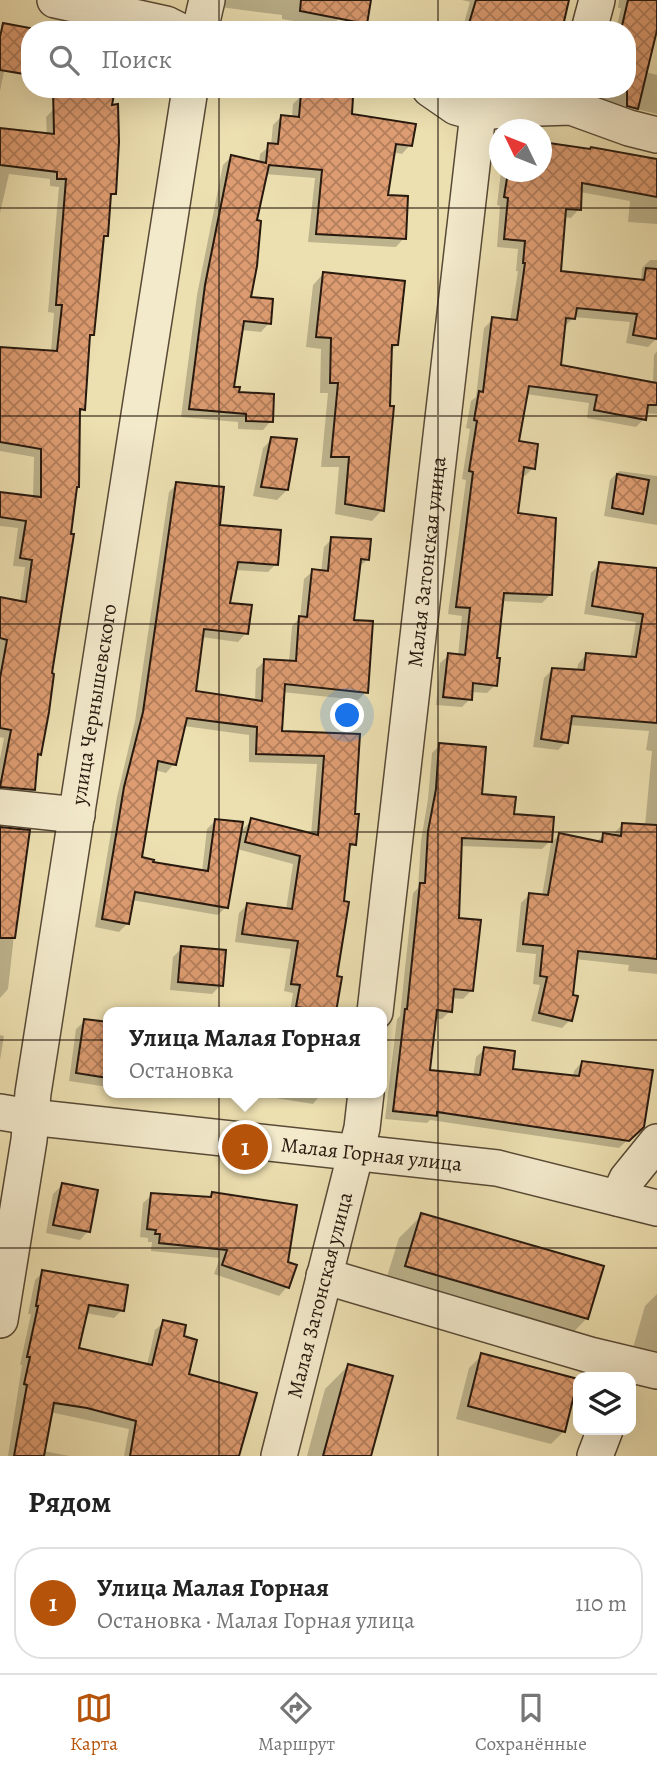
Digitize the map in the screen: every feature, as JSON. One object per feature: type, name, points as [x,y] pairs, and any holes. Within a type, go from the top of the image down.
[{"type":"street","points":[[55,0],[152,21]]},
{"type":"street","points":[[202,21],[207,0]]},
{"type":"street","points":[[591,21],[597,0]]},
{"type":"street","name":"улица Чернышевского","points":[[0,1320],[29,1140],[15,1114],[76,815],[189,98]]},
{"type":"street","points":[[443,98],[456,107],[478,113],[573,98],[629,128],[657,135]]},
{"type":"street","name":"Малая Затонская улица","points":[[376,1007],[478,113]]},
{"type":"street","points":[[0,807],[76,815]]},
{"type":"street","name":"Малая Затонская улица","points":[[279,1456],[362,1128],[365,1098]]},
{"type":"street","name":"Малая Горная улица","points":[[15,1114],[497,1168],[657,1208]]},
{"type":"street","points":[[618,1198],[627,1179],[657,1142]]},
{"type":"street","points":[[324,1276],[636,1370]]},
{"type":"street","points":[[595,1456],[603,1435]]},
{"type":"building","points":[[301,0],[371,0],[368,21],[352,21],[300,11]]},
{"type":"building","points":[[476,0],[569,0],[564,21],[470,21]]},
{"type":"building","points":[[628,0],[657,0],[657,30],[638,109],[627,106],[627,98],[636,98],[636,21],[623,21]]},
{"type":"building","points":[[3,23],[21,26],[21,74],[0,70],[0,37]]},
{"type":"building","points":[[53,98],[113,98],[112,105],[118,104],[116,194],[111,194],[94,335],[90,335],[85,410],[80,409],[79,487],[71,534],[74,534],[52,673],[49,712],[41,755],[38,754],[35,790],[0,787],[11,730],[0,728],[0,678],[7,640],[0,638],[0,597],[26,602],[32,560],[20,558],[26,521],[0,517],[0,492],[41,497],[41,449],[0,442],[0,347],[57,351],[62,305],[56,305],[66,179],[57,179],[57,172],[0,165],[0,128],[54,134]]},
{"type":"building","points":[[301,98],[353,98],[352,114],[416,124],[412,146],[396,144],[388,195],[408,196],[406,239],[316,234],[322,170],[269,165],[257,220],[261,221],[251,297],[273,299],[271,324],[244,321],[234,387],[240,387],[239,392],[274,394],[273,422],[246,421],[246,414],[189,409],[205,285],[231,155],[266,163],[268,143],[278,144],[281,115],[299,117]]},
{"type":"building","points":[[552,143],[591,147],[657,159],[657,197],[582,183],[581,210],[566,209],[561,271],[644,280],[646,268],[657,269],[657,339],[633,335],[637,314],[577,308],[575,319],[566,318],[561,365],[657,383],[657,405],[648,405],[646,420],[594,410],[597,395],[529,386],[519,441],[538,444],[535,469],[524,467],[518,513],[556,518],[552,595],[504,593],[497,658],[500,658],[497,686],[473,683],[472,700],[443,697],[448,653],[465,655],[470,608],[456,607],[473,472],[469,471],[477,421],[474,420],[479,391],[483,392],[492,317],[517,320],[525,263],[525,241],[504,239],[508,198],[504,197],[506,182],[552,182]]},
{"type":"building","points":[[323,272],[405,281],[398,345],[392,345],[390,406],[394,406],[384,511],[345,504],[349,457],[331,457],[338,383],[330,383],[331,338],[316,337]]},
{"type":"building","points":[[271,437],[297,439],[288,490],[261,487]]},
{"type":"building","points":[[617,474],[649,480],[643,514],[612,508]]},
{"type":"building","points":[[176,482],[224,487],[220,525],[281,530],[278,565],[238,562],[230,603],[252,605],[248,634],[204,629],[196,691],[262,701],[264,659],[296,661],[299,616],[307,617],[312,569],[328,571],[331,537],[371,539],[369,560],[361,559],[354,620],[373,621],[368,693],[285,684],[282,731],[360,734],[355,814],[359,814],[356,845],[350,844],[344,901],[349,902],[337,976],[342,977],[337,1007],[296,1007],[300,985],[291,984],[298,941],[242,934],[247,903],[292,909],[300,856],[245,842],[251,818],[318,835],[324,756],[256,754],[257,727],[187,718],[176,765],[158,761],[142,857],[154,860],[153,862],[208,871],[215,819],[243,822],[228,908],[135,892],[129,924],[102,919],[124,787],[143,712]]},
{"type":"building","points":[[599,562],[657,568],[657,723],[572,716],[568,743],[541,739],[552,668],[584,670],[586,653],[636,657],[643,614],[592,606]]},
{"type":"building","points":[[439,743],[486,747],[482,794],[516,797],[514,814],[554,817],[552,842],[462,838],[459,918],[481,920],[473,991],[454,989],[452,1012],[437,1010],[430,1070],[480,1075],[484,1047],[515,1051],[513,1069],[579,1076],[582,1061],[653,1070],[644,1127],[629,1141],[437,1112],[437,1116],[393,1111],[420,883],[425,883],[428,831],[436,789]]},
{"type":"building","points":[[622,823],[657,825],[657,959],[578,951],[573,995],[578,996],[572,1021],[539,1013],[547,977],[540,976],[543,946],[523,944],[529,893],[548,895],[559,833],[602,842],[603,833],[621,836]]},
{"type":"building","points":[[0,827],[30,830],[15,938],[0,938]]},
{"type":"building","points":[[181,946],[226,950],[223,986],[178,982]]},
{"type":"building","points":[[84,1019],[103,1021],[103,1077],[76,1073]]},
{"type":"building","points":[[62,1183],[98,1190],[90,1232],[53,1225]]},
{"type":"building","points":[[212,1192],[297,1205],[288,1262],[297,1265],[289,1288],[222,1265],[227,1250],[159,1243],[160,1234],[155,1234],[156,1230],[147,1229],[151,1193],[211,1197]]},
{"type":"building","points":[[421,1213],[604,1266],[588,1319],[405,1266]]},
{"type":"building","points":[[42,1270],[128,1285],[124,1311],[89,1305],[79,1348],[152,1365],[163,1320],[186,1325],[184,1336],[197,1340],[189,1374],[257,1393],[239,1456],[130,1456],[136,1421],[87,1408],[54,1403],[44,1456],[14,1456],[27,1385],[24,1384],[30,1357],[27,1357],[38,1306]]},
{"type":"building","points":[[481,1353],[573,1378],[573,1399],[565,1432],[468,1406]]},
{"type":"building","points":[[348,1364],[393,1376],[371,1456],[323,1456]]},
{"type":"place","name":"Улица Малая Горная","points":[[245,1147]]}]
